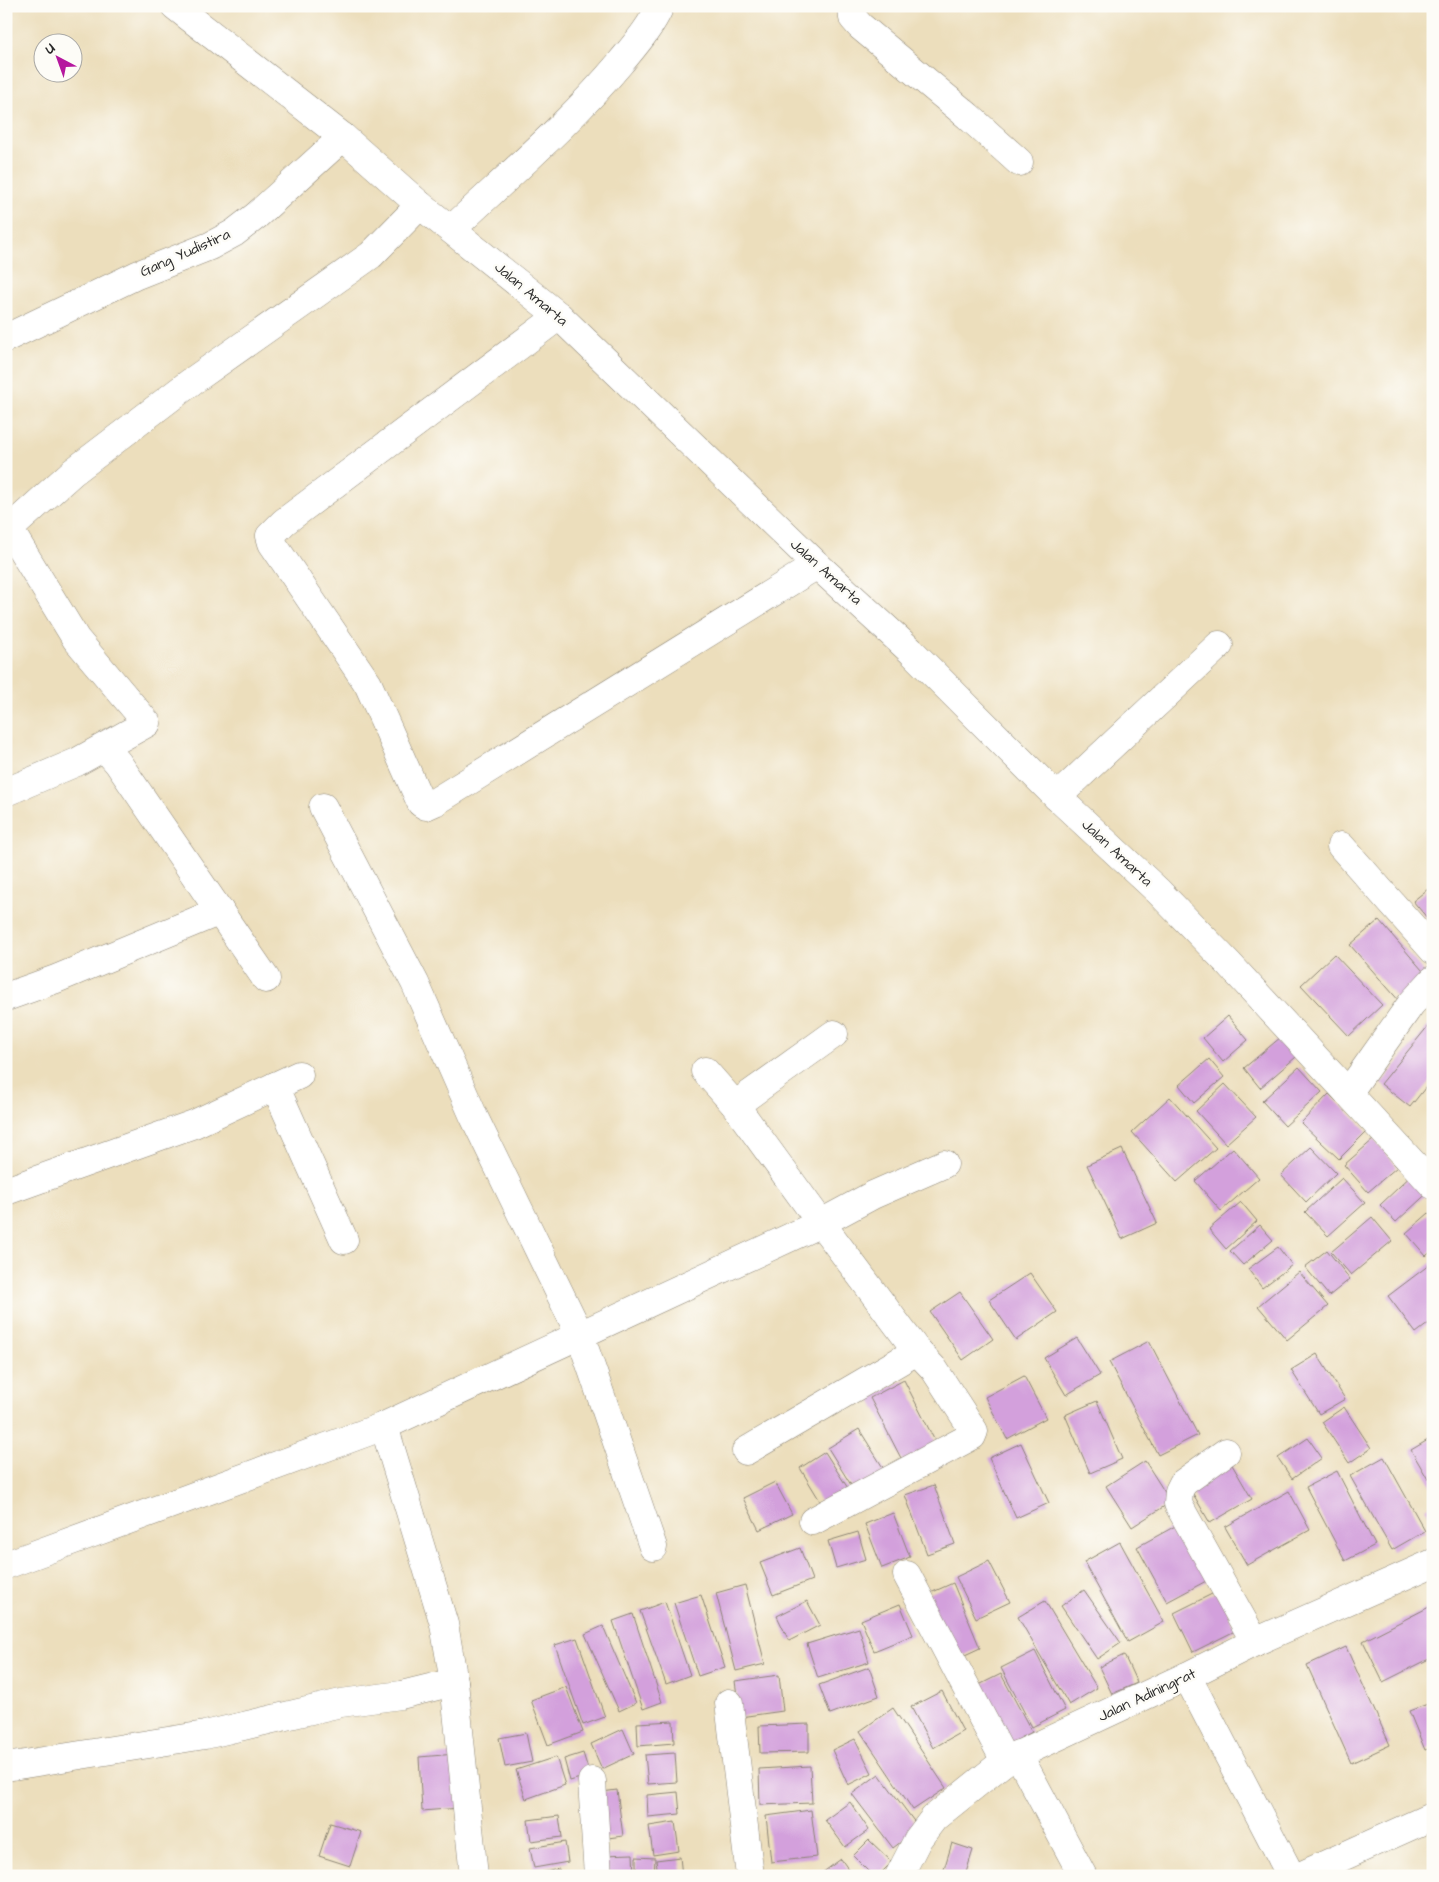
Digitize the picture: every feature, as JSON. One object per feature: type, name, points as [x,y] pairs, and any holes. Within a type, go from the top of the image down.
[{"type":"street","name":"Jalan Amarta","points":[[175,6],[343,137],[420,205],[559,316],[817,565],[912,652],[1057,797],[1158,891],[1229,964],[1433,1185]]},
{"type":"street","points":[[452,229],[575,112],[610,75],[641,38],[660,6]]},
{"type":"street","points":[[852,6],[853,18],[860,26],[968,116],[1019,162]]},
{"type":"street","name":"Gang Yudistira","points":[[6,338],[137,275],[210,246],[234,233],[256,216],[343,137]]},
{"type":"street","points":[[6,792],[76,762],[147,723],[76,639],[8,530],[73,472],[190,382],[371,255],[420,205]]},
{"type":"street","points":[[559,316],[284,522],[270,536],[272,543],[368,684],[421,803],[426,806],[435,802],[817,565]]},
{"type":"street","points":[[1057,797],[1219,645]]},
{"type":"street","points":[[104,748],[118,763],[266,979]]},
{"type":"street","points":[[323,807],[415,983],[474,1117],[580,1335],[653,1547]]},
{"type":"street","points":[[1341,846],[1433,950]]},
{"type":"street","points":[[6,997],[56,979],[220,911]]},
{"type":"street","points":[[1348,1093],[1412,1004],[1433,980]]},
{"type":"street","points":[[735,1105],[834,1034]]},
{"type":"street","points":[[705,1071],[735,1105],[821,1224],[917,1351],[934,1369],[974,1431],[972,1436],[813,1521]]},
{"type":"street","points":[[6,1191],[194,1124],[287,1081],[344,1240]]},
{"type":"street","points":[[6,1565],[384,1426],[821,1224],[873,1195],[944,1164]]},
{"type":"street","points":[[746,1451],[917,1351]]},
{"type":"street","points":[[384,1426],[444,1624],[454,1682],[474,1876]]},
{"type":"street","points":[[1226,1452],[1183,1484],[1178,1491],[1178,1504],[1255,1642]]},
{"type":"street","name":"Jalan Adiningrat","points":[[899,1876],[918,1839],[934,1818],[1011,1758],[1187,1676],[1255,1642],[1433,1563]]},
{"type":"street","points":[[907,1575],[1011,1758],[1082,1876]]},
{"type":"street","points":[[1187,1676],[1291,1876]]},
{"type":"street","points":[[6,1767],[204,1735],[341,1703],[401,1695],[454,1682]]},
{"type":"street","points":[[729,1703],[750,1876]]},
{"type":"street","points":[[592,1781],[598,1876]]},
{"type":"street","points":[[1300,1876],[1433,1816]]},
{"type":"building","points":[[1433,885],[1433,925],[1413,901]]},
{"type":"building","points":[[1379,920],[1429,978],[1401,1003],[1350,945]]},
{"type":"building","points":[[1334,954],[1382,1005],[1349,1036],[1301,985]]},
{"type":"building","points":[[1228,1016],[1248,1040],[1223,1062],[1203,1038]]},
{"type":"building","points":[[1433,1020],[1433,1078],[1410,1107],[1381,1084]]},
{"type":"building","points":[[1287,1032],[1303,1051],[1260,1088],[1244,1068]]},
{"type":"building","points":[[1209,1059],[1224,1077],[1194,1103],[1179,1085]]},
{"type":"building","points":[[1299,1067],[1322,1092],[1285,1126],[1262,1101]]},
{"type":"building","points":[[1225,1084],[1256,1117],[1226,1144],[1196,1111]]},
{"type":"building","points":[[1329,1094],[1367,1131],[1339,1159],[1301,1123]]},
{"type":"building","points":[[1170,1097],[1216,1148],[1177,1182],[1132,1132]]},
{"type":"building","points":[[1374,1139],[1397,1167],[1368,1192],[1344,1165]]},
{"type":"building","points":[[1311,1147],[1336,1173],[1306,1202],[1281,1175]]},
{"type":"building","points":[[1233,1148],[1259,1178],[1221,1211],[1195,1181]]},
{"type":"building","points":[[1122,1149],[1157,1223],[1122,1239],[1087,1165]]},
{"type":"building","points":[[1418,1169],[1433,1188],[1396,1222],[1380,1205]]},
{"type":"building","points":[[1342,1178],[1365,1203],[1328,1236],[1305,1212]]},
{"type":"building","points":[[1241,1202],[1257,1221],[1226,1249],[1209,1229]]},
{"type":"building","points":[[1429,1213],[1433,1218],[1433,1250],[1426,1256],[1406,1233]]},
{"type":"building","points":[[1372,1217],[1392,1241],[1351,1275],[1331,1252]]},
{"type":"building","points":[[1260,1225],[1273,1240],[1243,1265],[1230,1251]]},
{"type":"building","points":[[1278,1247],[1292,1265],[1262,1288],[1248,1269]]},
{"type":"building","points":[[1327,1250],[1350,1279],[1329,1296],[1305,1267]]},
{"type":"building","points":[[1433,1262],[1433,1320],[1416,1333],[1388,1296]]},
{"type":"building","points":[[1299,1272],[1328,1306],[1287,1340],[1258,1306]]},
{"type":"building","points":[[1030,1273],[1057,1312],[1016,1340],[989,1300]]},
{"type":"building","points":[[960,1292],[993,1339],[963,1360],[930,1312]]},
{"type":"building","points":[[1077,1338],[1100,1375],[1066,1395],[1044,1358]]},
{"type":"building","points":[[1149,1341],[1198,1435],[1158,1455],[1109,1362]]},
{"type":"building","points":[[1317,1354],[1345,1399],[1319,1414],[1291,1370]]},
{"type":"building","points":[[1024,1376],[1046,1418],[1007,1439],[985,1397]]},
{"type":"building","points":[[904,1380],[937,1445],[903,1462],[870,1398]]},
{"type":"building","points":[[1097,1401],[1122,1459],[1090,1473],[1065,1415]]},
{"type":"building","points":[[1344,1407],[1371,1448],[1349,1463],[1322,1422]]},
{"type":"building","points":[[859,1429],[887,1474],[856,1493],[828,1448]]},
{"type":"building","points":[[1433,1437],[1433,1488],[1411,1450]]},
{"type":"building","points":[[1308,1438],[1322,1458],[1292,1479],[1278,1458]]},
{"type":"building","points":[[1021,1443],[1049,1503],[1016,1518],[989,1458]]},
{"type":"building","points":[[825,1452],[851,1493],[825,1509],[800,1468]]},
{"type":"building","points":[[1384,1457],[1425,1531],[1392,1550],[1350,1476]]},
{"type":"building","points":[[1145,1461],[1171,1502],[1132,1527],[1106,1486]]},
{"type":"building","points":[[1231,1463],[1252,1499],[1210,1523],[1189,1487]]},
{"type":"building","points":[[1337,1471],[1375,1545],[1345,1561],[1306,1487]]},
{"type":"building","points":[[775,1482],[792,1514],[759,1530],[743,1498]]},
{"type":"building","points":[[934,1485],[955,1544],[927,1554],[905,1495]]},
{"type":"building","points":[[1289,1491],[1310,1530],[1247,1565],[1225,1527]]},
{"type":"building","points":[[1433,1504],[1433,1521],[1426,1508]]},
{"type":"building","points":[[893,1513],[910,1557],[882,1568],[865,1524]]},
{"type":"building","points":[[1179,1524],[1208,1580],[1167,1602],[1137,1547]]},
{"type":"building","points":[[858,1532],[866,1559],[836,1568],[828,1541]]},
{"type":"building","points":[[1120,1542],[1164,1622],[1128,1642],[1084,1562]]},
{"type":"building","points":[[800,1548],[812,1580],[773,1595],[760,1563]]},
{"type":"building","points":[[989,1561],[1010,1602],[976,1618],[956,1577]]},
{"type":"building","points":[[953,1583],[980,1648],[954,1660],[926,1595]]},
{"type":"building","points":[[745,1585],[765,1664],[736,1671],[716,1593]]},
{"type":"building","points":[[1084,1590],[1121,1643],[1097,1659],[1061,1606]]},
{"type":"building","points":[[1218,1591],[1237,1630],[1193,1652],[1174,1613]]},
{"type":"building","points":[[701,1595],[725,1667],[698,1676],[674,1603]]},
{"type":"building","points":[[807,1601],[820,1625],[789,1641],[777,1616]]},
{"type":"building","points":[[1045,1601],[1097,1688],[1069,1705],[1018,1617]]},
{"type":"building","points":[[665,1602],[690,1675],[666,1684],[640,1611]]},
{"type":"building","points":[[900,1604],[913,1635],[874,1651],[861,1620]]},
{"type":"building","points":[[1433,1605],[1433,1657],[1383,1682],[1363,1641]]},
{"type":"building","points":[[633,1614],[662,1702],[643,1709],[613,1621]]},
{"type":"building","points":[[603,1626],[636,1703],[619,1711],[585,1634]]},
{"type":"building","points":[[859,1628],[869,1662],[818,1678],[807,1644]]},
{"type":"building","points":[[577,1638],[605,1717],[583,1725],[555,1645]]},
{"type":"building","points":[[1346,1647],[1390,1745],[1351,1763],[1307,1665]]},
{"type":"building","points":[[1035,1651],[1065,1710],[1032,1727],[1001,1668]]},
{"type":"building","points":[[1124,1655],[1137,1683],[1112,1694],[1099,1667]]},
{"type":"building","points":[[869,1667],[879,1696],[830,1714],[819,1685]]},
{"type":"building","points":[[1001,1674],[1032,1732],[1004,1747],[973,1688]]},
{"type":"building","points":[[779,1675],[783,1711],[740,1717],[735,1681]]},
{"type":"building","points":[[566,1687],[583,1732],[548,1745],[531,1700]]},
{"type":"building","points":[[942,1691],[963,1731],[933,1748],[911,1707]]},
{"type":"building","points":[[1433,1702],[1433,1747],[1425,1750],[1409,1711]]},
{"type":"building","points":[[893,1708],[946,1788],[913,1810],[860,1731]]},
{"type":"building","points":[[673,1721],[674,1743],[638,1746],[637,1723]]},
{"type":"building","points":[[809,1724],[809,1752],[760,1753],[759,1726]]},
{"type":"building","points":[[623,1729],[634,1754],[602,1769],[591,1744]]},
{"type":"building","points":[[526,1733],[532,1762],[505,1767],[499,1738]]},
{"type":"building","points":[[855,1739],[872,1773],[848,1785],[832,1750]]},
{"type":"building","points":[[583,1753],[590,1775],[570,1781],[564,1759]]},
{"type":"building","points":[[675,1753],[677,1782],[648,1784],[645,1755]]},
{"type":"building","points":[[456,1754],[460,1808],[422,1811],[419,1757]]},
{"type":"building","points":[[556,1757],[565,1785],[526,1799],[516,1770]]},
{"type":"building","points":[[810,1766],[812,1803],[760,1805],[759,1769]]},
{"type":"building","points":[[879,1774],[919,1828],[893,1848],[852,1794]]},
{"type":"building","points":[[617,1790],[623,1836],[600,1839],[594,1793]]},
{"type":"building","points":[[678,1792],[680,1814],[648,1817],[647,1795]]},
{"type":"building","points":[[850,1802],[869,1830],[845,1847],[825,1820]]},
{"type":"building","points":[[811,1810],[817,1857],[771,1862],[766,1816]]},
{"type":"building","points":[[559,1816],[562,1837],[531,1841],[528,1820]]},
{"type":"building","points":[[675,1822],[679,1851],[653,1855],[649,1826]]},
{"type":"building","points":[[330,1823],[361,1832],[350,1866],[319,1856]]},
{"type":"building","points":[[869,1840],[892,1862],[878,1876],[873,1876],[853,1856]]},
{"type":"building","points":[[565,1842],[568,1862],[534,1868],[530,1848]]},
{"type":"building","points":[[952,1843],[973,1850],[965,1876],[942,1876]]},
{"type":"building","points":[[633,1854],[634,1876],[604,1876],[603,1855]]},
{"type":"building","points":[[636,1857],[655,1858],[654,1876],[636,1876]]},
{"type":"building","points":[[680,1857],[682,1876],[658,1876],[656,1860]]},
{"type":"building","points":[[841,1859],[853,1876],[818,1876]]},
{"type":"building","points":[[559,1869],[560,1876],[535,1876],[534,1874]]}]
